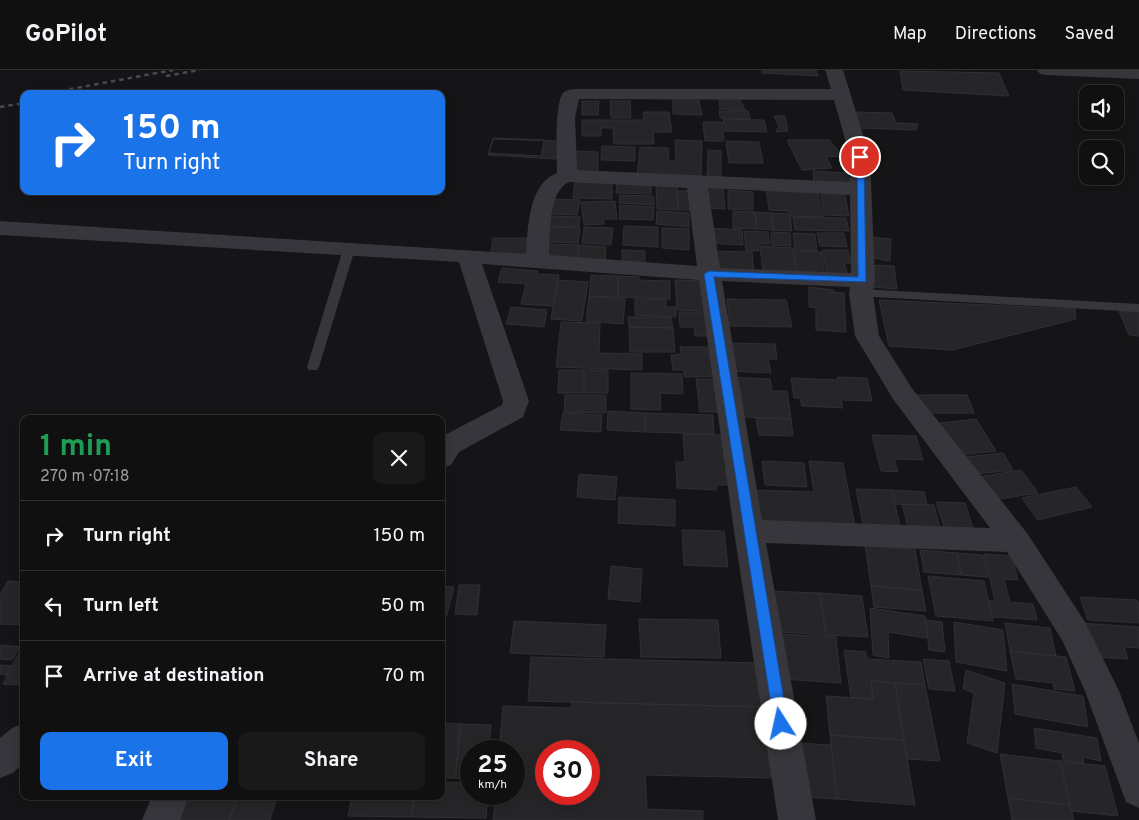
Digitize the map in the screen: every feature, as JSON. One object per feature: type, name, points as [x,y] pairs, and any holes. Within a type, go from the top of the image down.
[{"type":"street","points":[[1046,70],[1139,74]]},
{"type":"street","points":[[567,176],[566,117],[570,96],[575,94],[838,83],[860,157],[862,287],[867,336],[902,393],[1016,541],[1074,632],[1102,691],[1139,790]]},
{"type":"street","points":[[537,261],[540,218],[549,186],[558,177],[860,189]]},
{"type":"street","points":[[697,182],[709,274],[749,531],[797,820]]},
{"type":"street","points":[[0,228],[468,256],[862,287]]},
{"type":"street","points":[[445,452],[449,445],[514,410],[516,401],[468,256]]},
{"type":"street","points":[[749,531],[1016,541]]},
{"type":"street","points":[[0,761],[20,743]]},
{"type":"street","points":[[161,820],[168,800]]},
{"type":"lane","points":[[313,367],[349,250]]},
{"type":"lane","points":[[862,287],[1139,308]]},
{"type":"building","points":[[762,70],[816,70],[818,76],[762,73]]},
{"type":"building","points":[[900,71],[999,73],[1009,96],[903,90]]},
{"type":"building","points":[[719,98],[739,98],[745,110],[720,109]]},
{"type":"building","points":[[673,100],[699,100],[702,115],[673,114]]},
{"type":"building","points":[[582,101],[599,101],[598,115],[582,115]]},
{"type":"building","points":[[610,101],[630,101],[631,118],[611,118]]},
{"type":"building","points":[[719,111],[748,111],[750,119],[720,118]]},
{"type":"building","points":[[643,112],[669,112],[672,132],[653,132],[654,144],[614,144],[613,128],[601,128],[601,136],[582,136],[582,120],[644,120]]},
{"type":"building","points":[[854,112],[892,113],[896,123],[918,124],[916,130],[858,128]]},
{"type":"building","points":[[774,116],[785,116],[788,131],[776,132],[779,126]]},
{"type":"building","points":[[723,119],[764,120],[767,132],[725,131]]},
{"type":"building","points":[[703,122],[722,122],[724,141],[705,141]]},
{"type":"building","points":[[493,138],[544,140],[541,156],[489,153]]},
{"type":"building","points":[[493,139],[560,141],[556,159],[488,155]]},
{"type":"building","points":[[675,140],[702,141],[701,181],[637,178],[640,147],[668,148],[669,161],[676,161]]},
{"type":"building","points":[[787,140],[829,140],[843,156],[826,157],[832,168],[802,170]]},
{"type":"building","points":[[726,141],[759,142],[763,163],[729,163]]},
{"type":"building","points":[[602,146],[635,147],[635,161],[601,160]]},
{"type":"building","points":[[708,150],[721,151],[721,179],[707,178]]},
{"type":"building","points":[[574,151],[598,152],[598,175],[573,175]]},
{"type":"building","points":[[813,171],[848,173],[850,186],[814,183]]},
{"type":"building","points":[[575,182],[612,183],[612,199],[573,198]]},
{"type":"building","points":[[617,182],[651,184],[651,194],[616,193]]},
{"type":"building","points":[[656,185],[677,185],[678,210],[657,209]]},
{"type":"building","points":[[701,187],[723,188],[725,209],[703,208]]},
{"type":"building","points":[[766,188],[817,189],[823,217],[790,216],[789,211],[769,210]]},
{"type":"building","points":[[728,190],[753,192],[753,210],[728,209]]},
{"type":"building","points":[[820,190],[844,191],[849,216],[824,215]]},
{"type":"building","points":[[677,191],[693,191],[694,210],[678,210]]},
{"type":"building","points":[[620,195],[654,196],[654,205],[619,203]]},
{"type":"building","points":[[554,199],[580,200],[577,215],[551,214]]},
{"type":"building","points":[[615,201],[617,219],[604,219],[604,224],[584,225],[581,202]]},
{"type":"building","points":[[620,205],[654,207],[653,220],[619,219]]},
{"type":"building","points":[[657,211],[689,213],[689,227],[656,224]]},
{"type":"building","points":[[733,211],[755,212],[757,229],[733,228]]},
{"type":"building","points":[[755,212],[772,213],[773,230],[757,229]]},
{"type":"building","points":[[772,213],[790,214],[792,231],[773,230]]},
{"type":"building","points":[[551,216],[580,217],[579,227],[550,226]]},
{"type":"building","points":[[793,217],[846,218],[849,231],[795,230]]},
{"type":"building","points":[[624,226],[658,227],[658,247],[623,245]]},
{"type":"building","points":[[550,227],[580,228],[578,243],[548,242]]},
{"type":"building","points":[[584,227],[613,228],[611,245],[582,243]]},
{"type":"building","points":[[662,228],[689,229],[689,250],[662,248]]},
{"type":"building","points":[[707,228],[742,230],[743,245],[708,243]]},
{"type":"building","points":[[744,231],[768,232],[770,244],[758,244],[759,251],[746,251]]},
{"type":"building","points":[[771,232],[790,233],[791,246],[772,245]]},
{"type":"building","points":[[793,233],[815,234],[817,251],[795,250]]},
{"type":"building","points":[[817,233],[844,233],[847,247],[820,246]]},
{"type":"building","points":[[869,237],[891,239],[890,261],[867,257]]},
{"type":"building","points":[[493,238],[535,238],[533,254],[491,253]]},
{"type":"building","points":[[545,244],[579,245],[577,262],[542,261]]},
{"type":"building","points":[[579,245],[606,247],[605,263],[577,262]]},
{"type":"building","points":[[760,246],[793,248],[797,275],[763,273]]},
{"type":"building","points":[[622,250],[645,251],[645,268],[622,267]]},
{"type":"building","points":[[822,250],[848,250],[851,263],[844,263],[848,275],[827,275]]},
{"type":"building","points":[[711,251],[752,252],[754,273],[712,272]]},
{"type":"building","points":[[794,251],[821,252],[825,276],[797,275]]},
{"type":"building","points":[[870,265],[894,266],[897,289],[871,287]]},
{"type":"building","points":[[502,268],[538,271],[537,274],[559,275],[553,306],[521,304],[526,284],[498,282]]},
{"type":"building","points":[[591,275],[618,276],[618,297],[589,296]]},
{"type":"building","points":[[618,276],[639,277],[639,280],[670,281],[670,299],[618,297]]},
{"type":"building","points":[[558,280],[588,282],[582,321],[551,319]]},
{"type":"building","points":[[675,280],[705,281],[708,311],[677,310]]},
{"type":"building","points":[[809,287],[844,293],[846,332],[816,330],[816,308],[809,307]]},
{"type":"building","points":[[589,296],[625,299],[623,324],[586,321]]},
{"type":"building","points":[[635,299],[666,300],[666,307],[676,307],[676,317],[635,315]]},
{"type":"building","points":[[727,299],[786,300],[792,327],[730,326]]},
{"type":"building","points":[[879,300],[1075,309],[1076,319],[952,350],[889,346]]},
{"type":"building","points":[[511,307],[547,310],[544,327],[506,324]]},
{"type":"building","points":[[1119,311],[1139,312],[1139,336],[1129,335]]},
{"type":"building","points":[[679,312],[710,312],[713,336],[695,336],[694,327],[680,327]]},
{"type":"building","points":[[628,317],[671,317],[673,328],[629,327]]},
{"type":"building","points":[[561,322],[600,323],[599,353],[642,354],[642,370],[556,367]]},
{"type":"building","points":[[629,327],[673,328],[675,352],[630,352]]},
{"type":"building","points":[[726,343],[775,344],[777,359],[768,359],[771,373],[728,371]]},
{"type":"building","points":[[680,347],[714,347],[720,376],[685,377],[683,370],[673,370],[671,355],[681,354]]},
{"type":"building","points":[[559,370],[584,370],[584,393],[558,393]]},
{"type":"building","points":[[584,370],[608,370],[608,393],[584,393]]},
{"type":"building","points":[[631,373],[682,374],[683,394],[660,393],[661,410],[631,409]]},
{"type":"building","points":[[729,377],[770,379],[772,391],[787,391],[791,419],[744,417],[742,401],[731,400]]},
{"type":"building","points":[[837,377],[867,378],[872,401],[841,400],[843,408],[802,406],[800,398],[794,398],[791,378],[838,380]]},
{"type":"building","points":[[696,379],[719,379],[724,412],[700,412]]},
{"type":"building","points":[[565,395],[606,395],[606,413],[564,412]]},
{"type":"building","points":[[914,395],[967,395],[974,413],[920,413]]},
{"type":"building","points":[[608,411],[645,413],[645,432],[607,430]]},
{"type":"building","points":[[563,413],[602,415],[601,432],[560,430]]},
{"type":"building","points":[[645,413],[713,415],[714,434],[645,432]]},
{"type":"building","points":[[756,418],[791,419],[793,436],[759,435]]},
{"type":"building","points":[[976,419],[996,451],[959,455],[940,423]]},
{"type":"building","points":[[683,434],[728,435],[733,485],[716,485],[716,490],[677,488],[676,462],[685,462]]},
{"type":"building","points":[[872,435],[916,436],[923,460],[894,459],[898,472],[881,471]]},
{"type":"building","points":[[1003,453],[1013,470],[976,474],[966,457]]},
{"type":"building","points":[[762,461],[804,463],[807,487],[765,485]]},
{"type":"building","points":[[809,461],[843,463],[856,532],[758,528],[754,490],[814,492]]},
{"type":"building","points":[[1021,470],[1038,493],[994,500],[978,477]]},
{"type":"building","points":[[579,474],[617,477],[615,500],[577,497]]},
{"type":"building","points":[[1076,487],[1092,507],[1038,520],[1022,498]]},
{"type":"building","points":[[856,489],[892,490],[902,536],[865,534]]},
{"type":"building","points":[[892,490],[924,492],[927,505],[895,504]]},
{"type":"building","points":[[619,497],[675,500],[675,526],[618,523]]},
{"type":"building","points":[[936,502],[965,503],[975,534],[946,533]]},
{"type":"building","points":[[902,504],[934,505],[942,536],[910,535]]},
{"type":"building","points":[[682,530],[724,531],[728,567],[684,565]]},
{"type":"building","points":[[865,545],[915,549],[922,590],[871,586]]},
{"type":"building","points":[[920,550],[957,553],[961,575],[924,572]]},
{"type":"building","points":[[957,553],[983,555],[988,577],[961,575]]},
{"type":"building","points":[[984,554],[1012,556],[1018,580],[1004,579],[1010,602],[1033,604],[1037,620],[993,617],[989,601],[995,601]]},
{"type":"building","points":[[611,566],[642,569],[640,602],[608,599]]},
{"type":"building","points":[[928,576],[984,581],[993,621],[936,616]]},
{"type":"building","points":[[8,581],[20,582],[20,625],[0,624],[0,595]]},
{"type":"building","points":[[459,585],[480,585],[477,615],[455,614]]},
{"type":"building","points":[[445,586],[454,587],[447,615],[445,615]]},
{"type":"building","points":[[871,586],[922,590],[926,611],[874,607]]},
{"type":"building","points":[[766,591],[820,593],[826,635],[769,631]]},
{"type":"building","points":[[820,593],[862,596],[868,637],[826,635]]},
{"type":"building","points":[[1080,597],[1137,600],[1139,605],[1139,623],[1088,620]]},
{"type":"building","points":[[870,608],[925,616],[927,638],[888,632],[889,658],[873,655]]},
{"type":"building","points":[[639,619],[718,620],[721,658],[641,657]]},
{"type":"building","points":[[926,620],[942,622],[945,652],[929,650]]},
{"type":"building","points":[[514,621],[606,625],[604,657],[510,653]]},
{"type":"building","points":[[954,622],[1003,630],[1007,671],[956,662]]},
{"type":"building","points":[[1005,623],[1050,628],[1056,656],[1010,651]]},
{"type":"building","points":[[1079,623],[1139,627],[1139,648],[1124,647],[1128,659],[1095,657]]},
{"type":"building","points":[[780,634],[836,637],[841,683],[783,679]]},
{"type":"building","points":[[0,645],[20,647],[12,660],[0,659]]},
{"type":"building","points":[[844,650],[866,652],[867,659],[921,662],[925,685],[871,681],[873,699],[851,697]]},
{"type":"building","points":[[20,651],[20,685],[3,684]]},
{"type":"building","points":[[1010,651],[1066,657],[1075,691],[1054,689],[1053,683],[1016,679]]},
{"type":"building","points":[[531,657],[757,663],[763,707],[528,701]]},
{"type":"building","points":[[923,659],[949,661],[955,691],[929,689]]},
{"type":"building","points":[[0,665],[12,666],[7,675],[0,674]]},
{"type":"building","points":[[966,670],[1005,683],[997,753],[967,743],[974,693],[963,689]]},
{"type":"building","points":[[871,681],[895,683],[904,740],[830,735],[826,696],[873,699]]},
{"type":"building","points":[[895,683],[925,685],[940,761],[907,759]]},
{"type":"building","points":[[1012,684],[1083,696],[1088,727],[1015,714]]},
{"type":"building","points":[[572,702],[763,707],[771,778],[645,775],[647,809],[703,811],[703,820],[493,820],[495,805],[525,805],[525,740],[500,740],[503,706],[571,708]]},
{"type":"building","points":[[445,723],[461,724],[455,778],[445,778]]},
{"type":"building","points":[[461,724],[491,725],[490,740],[460,740],[460,778],[455,778]]},
{"type":"building","points":[[1034,728],[1097,738],[1101,761],[1083,757],[1084,764],[1063,760],[1062,753],[1036,748]]},
{"type":"building","points":[[830,735],[904,740],[915,805],[837,799]]},
{"type":"building","points":[[796,743],[831,745],[837,799],[802,797]]},
{"type":"building","points":[[1000,754],[1060,761],[1070,805],[1008,798]]},
{"type":"building","points":[[1060,761],[1105,766],[1118,816],[1071,811]]},
{"type":"building","points":[[445,782],[460,783],[460,805],[487,805],[486,818],[412,817],[414,800],[445,800]]},
{"type":"building","points":[[1008,798],[1070,805],[1074,820],[1012,820]]},
{"type":"building","points":[[176,800],[236,800],[229,820],[169,820]]},
{"type":"building","points":[[236,800],[276,800],[270,820],[229,820]]},
{"type":"building","points":[[351,800],[414,800],[412,817],[348,816]]},
{"type":"railway","points":[[66,90],[173,70]]},
{"type":"railway","points":[[166,76],[200,70]]},
{"type":"railway","points":[[0,107],[20,104]]},
{"type":"route","points":[[781,724],[709,274],[862,280],[860,157]]}]
